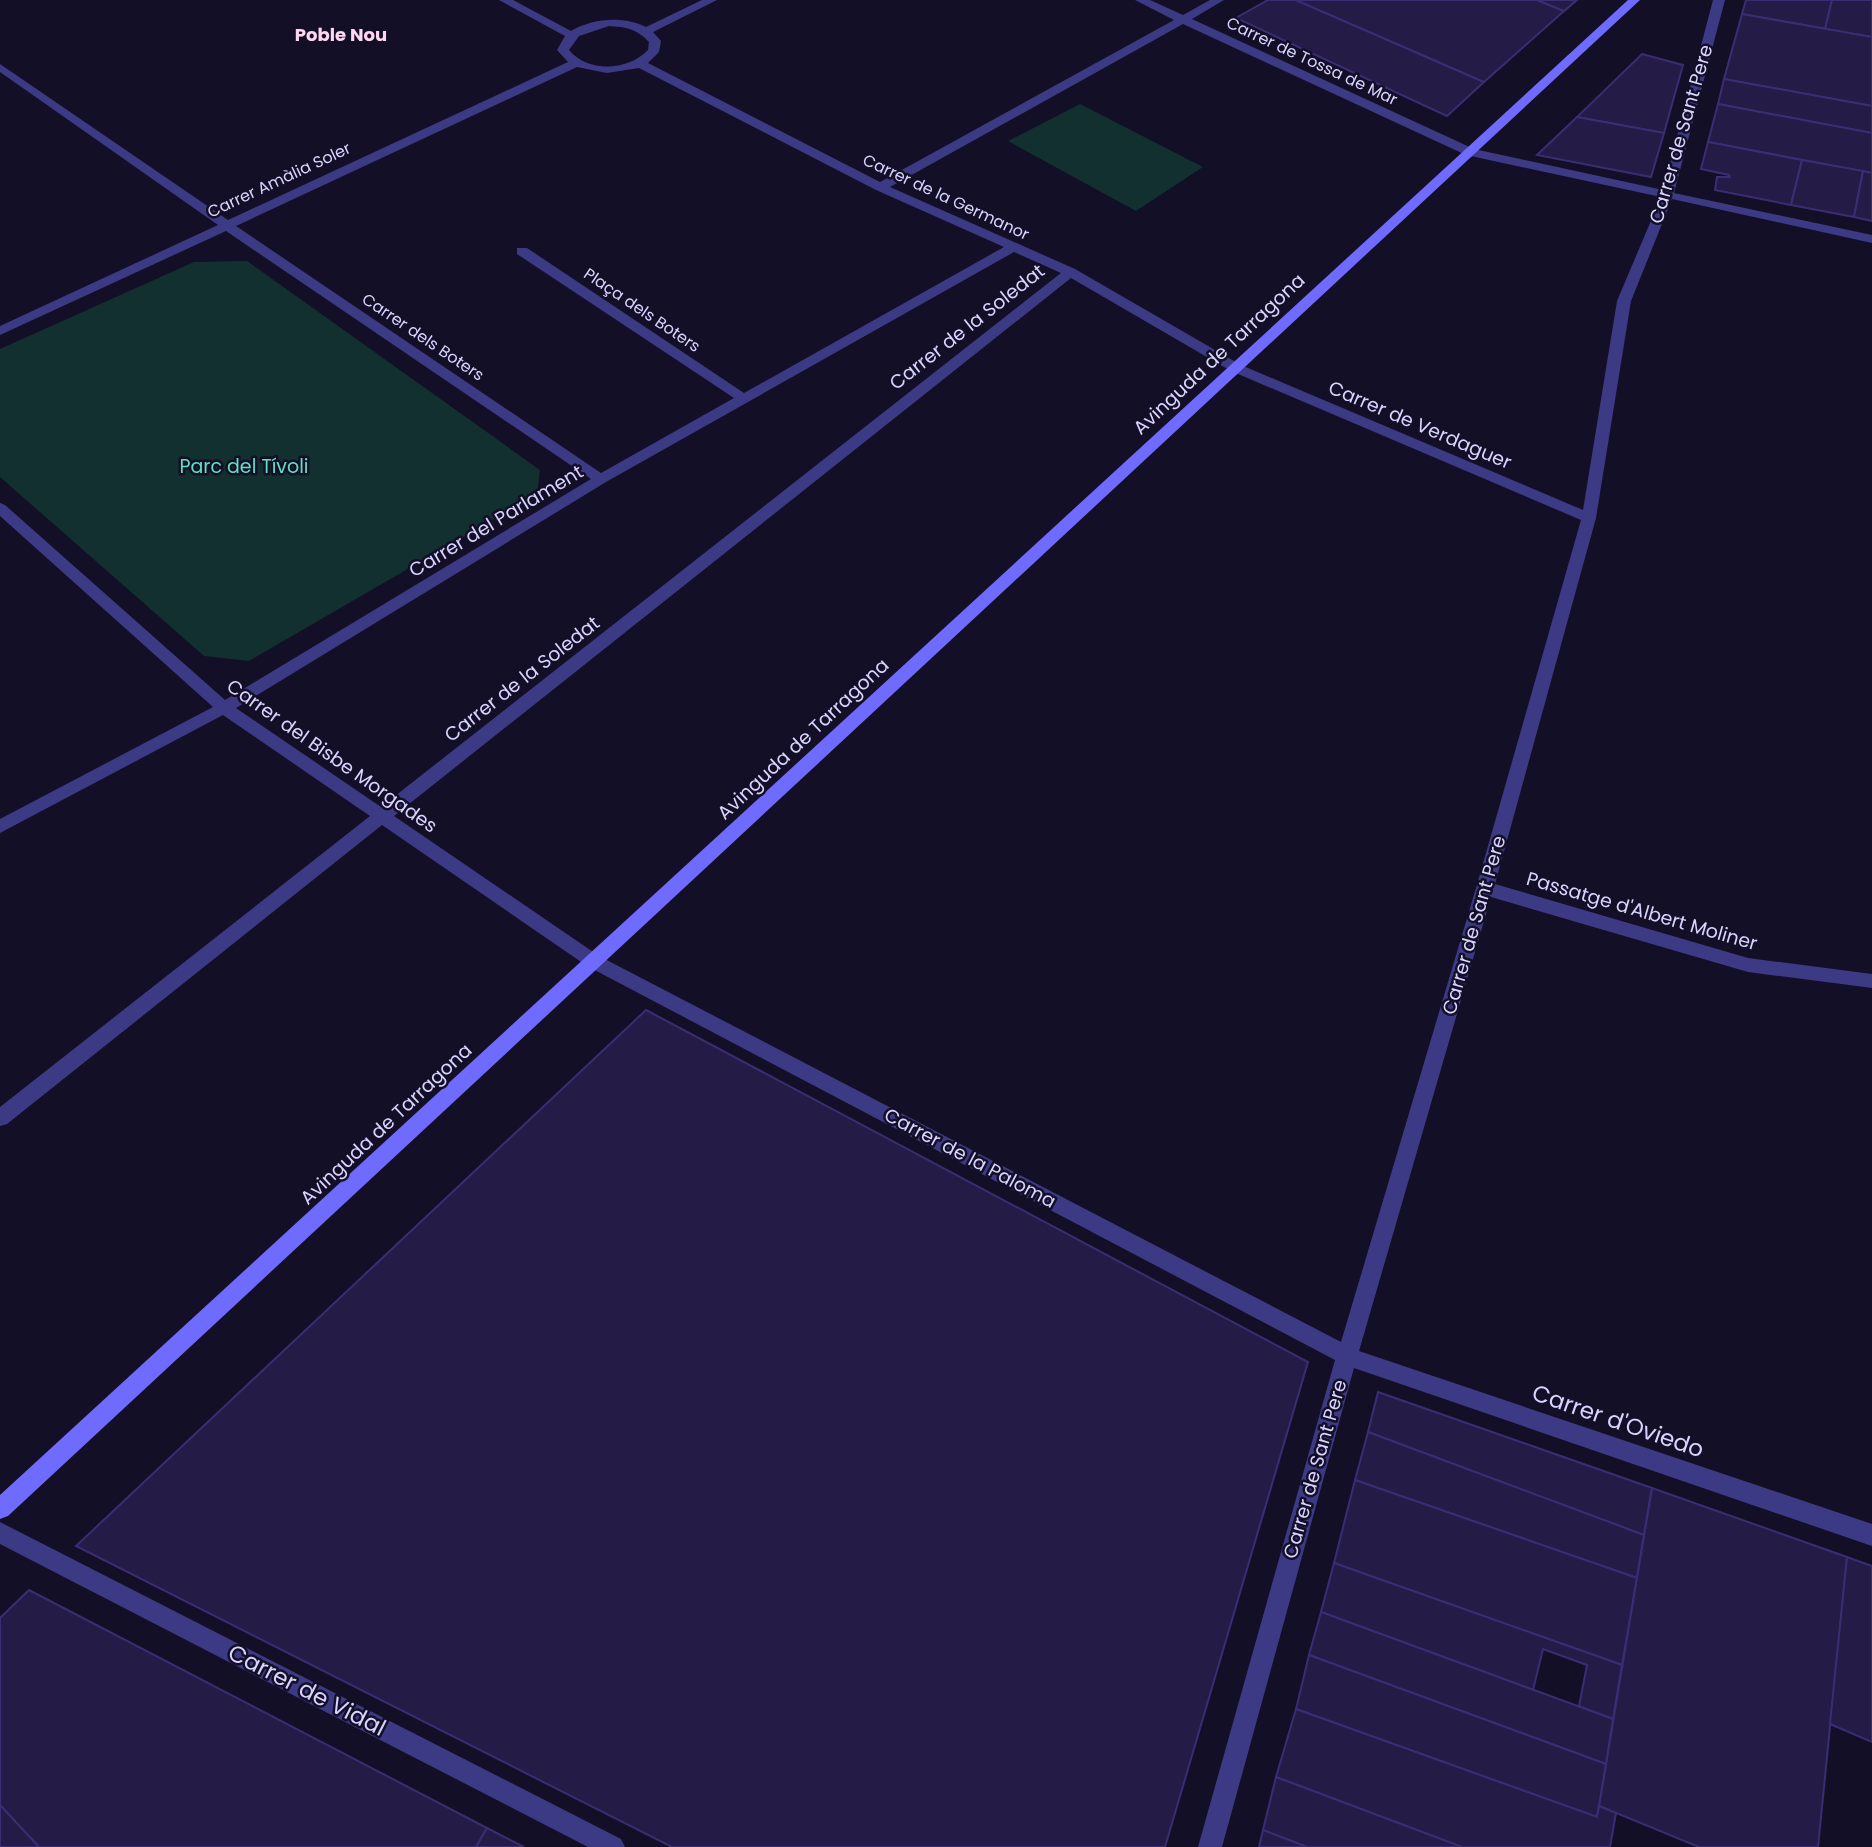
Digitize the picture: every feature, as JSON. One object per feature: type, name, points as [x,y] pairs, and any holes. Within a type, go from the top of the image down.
[{"type":"street","points":[[505,0],[571,36]]},
{"type":"street","points":[[647,31],[711,0]]},
{"type":"street","name":"Carrer de Tossa de Mar","points":[[1141,0],[1470,152],[1667,197],[1872,239]]},
{"type":"street","points":[[880,187],[1218,0]]},
{"type":"street","name":"Avinguda de Tarragona","points":[[0,1509],[1634,0]]},
{"type":"street","name":"Carrer de Sant Pere","points":[[1210,1847],[1347,1356],[1485,888],[1590,518],[1624,301],[1667,197],[1719,0]]},
{"type":"street","points":[[609,23],[637,26],[647,31],[655,41],[653,52],[639,63],[606,70],[574,64],[563,50],[571,36],[594,25],[609,23]]},
{"type":"street","name":"Carrer de la Germanor","points":[[639,63],[880,187],[1070,272],[1236,368]]},
{"type":"street","name":"Carrer Amàlia Soler","points":[[0,331],[574,64]]},
{"type":"street","name":"Carrer dels Boters","points":[[0,66],[225,225],[601,479]]},
{"type":"street","name":"Carrer del Parlament","points":[[0,827],[224,708],[601,479],[1012,248]]},
{"type":"street","name":"Plaça dels Boters","points":[[522,251],[743,398]]},
{"type":"street","name":"Carrer de la Soledat","points":[[0,1118],[1070,272]]},
{"type":"street","name":"Carrer de Verdaguer","points":[[1236,368],[1590,518]]},
{"type":"street","name":"Carrer del Bisbe Morgades","points":[[0,508],[224,708],[593,961]]},
{"type":"street","name":"Passatge d'Albert Moliner","points":[[1485,888],[1748,965],[1872,981]]},
{"type":"street","name":"Carrer de la Paloma","points":[[593,961],[1347,1356]]},
{"type":"street","name":"Carrer d'Oviedo","points":[[1347,1356],[1872,1535]]},
{"type":"street","name":"Carrer de Vidal","points":[[0,1533],[614,1847]]},
{"type":"green space","points":[[1080,104],[1203,167],[1136,211],[1008,141]]},
{"type":"green space","name":"Parc del Tívoli","points":[[247,261],[540,470],[537,494],[249,661],[204,656],[0,477],[0,349],[194,262]]},
{"type":"building","points":[[1268,0],[1296,0],[1484,82],[1447,116],[1236,18]]},
{"type":"building","points":[[1296,0],[1537,0],[1564,11],[1484,82]]},
{"type":"building","points":[[1537,0],[1577,0],[1564,11]]},
{"type":"building","points":[[1746,0],[1832,0],[1825,29],[1742,14]]},
{"type":"building","points":[[1832,0],[1872,0],[1872,37],[1825,29]]},
{"type":"building","points":[[1742,14],[1872,37],[1872,106],[1724,79]]},
{"type":"building","points":[[1642,54],[1683,65],[1664,133],[1577,117]]},
{"type":"building","points":[[1724,79],[1872,106],[1872,133],[1718,104]]},
{"type":"building","points":[[1718,104],[1872,133],[1872,173],[1708,142]]},
{"type":"building","points":[[1577,117],[1664,133],[1651,177],[1537,155]]},
{"type":"building","points":[[1708,142],[1802,160],[1791,205],[1715,190],[1717,177],[1730,177],[1701,169]]},
{"type":"building","points":[[1802,160],[1863,171],[1854,217],[1791,205]]},
{"type":"building","points":[[1863,171],[1872,173],[1872,221],[1854,217]]},
{"type":"building","points":[[646,1010],[1308,1362],[1165,1847],[672,1847],[76,1546]]},
{"type":"building","points":[[1378,1392],[1652,1488],[1644,1535],[1368,1432]]},
{"type":"building","points":[[1368,1432],[1644,1535],[1637,1578],[1355,1480]]},
{"type":"building","points":[[1355,1480],[1637,1578],[1622,1665],[1334,1563]]},
{"type":"building","points":[[1652,1488],[1847,1557],[1818,1847],[1699,1847],[1599,1806]]},
{"type":"building","points":[[1847,1557],[1872,1566],[1872,1742],[1830,1724]]},
{"type":"building","points":[[1334,1563],[1622,1665],[1613,1719],[1579,1706],[1587,1665],[1543,1649],[1533,1690],[1321,1612]]},
{"type":"building","points":[[29,1590],[487,1828],[476,1847],[39,1847],[0,1805],[0,1618]]},
{"type":"building","points":[[1321,1612],[1613,1719],[1606,1764],[1309,1655]]},
{"type":"building","points":[[1309,1655],[1606,1764],[1597,1817],[1296,1709]]},
{"type":"building","points":[[1296,1709],[1597,1817],[1599,1806],[1616,1813],[1610,1847],[1462,1847],[1276,1777]]},
{"type":"building","points":[[1276,1777],[1462,1847],[1307,1847],[1263,1830]]},
{"type":"building","points":[[0,1805],[38,1846],[37,1847],[0,1847]]},
{"type":"building","points":[[487,1828],[524,1847],[476,1847]]},
{"type":"building","points":[[1263,1830],[1307,1847],[1259,1847]]},
{"type":"district","name":"Poble Nou","points":[[341,34]]}]
